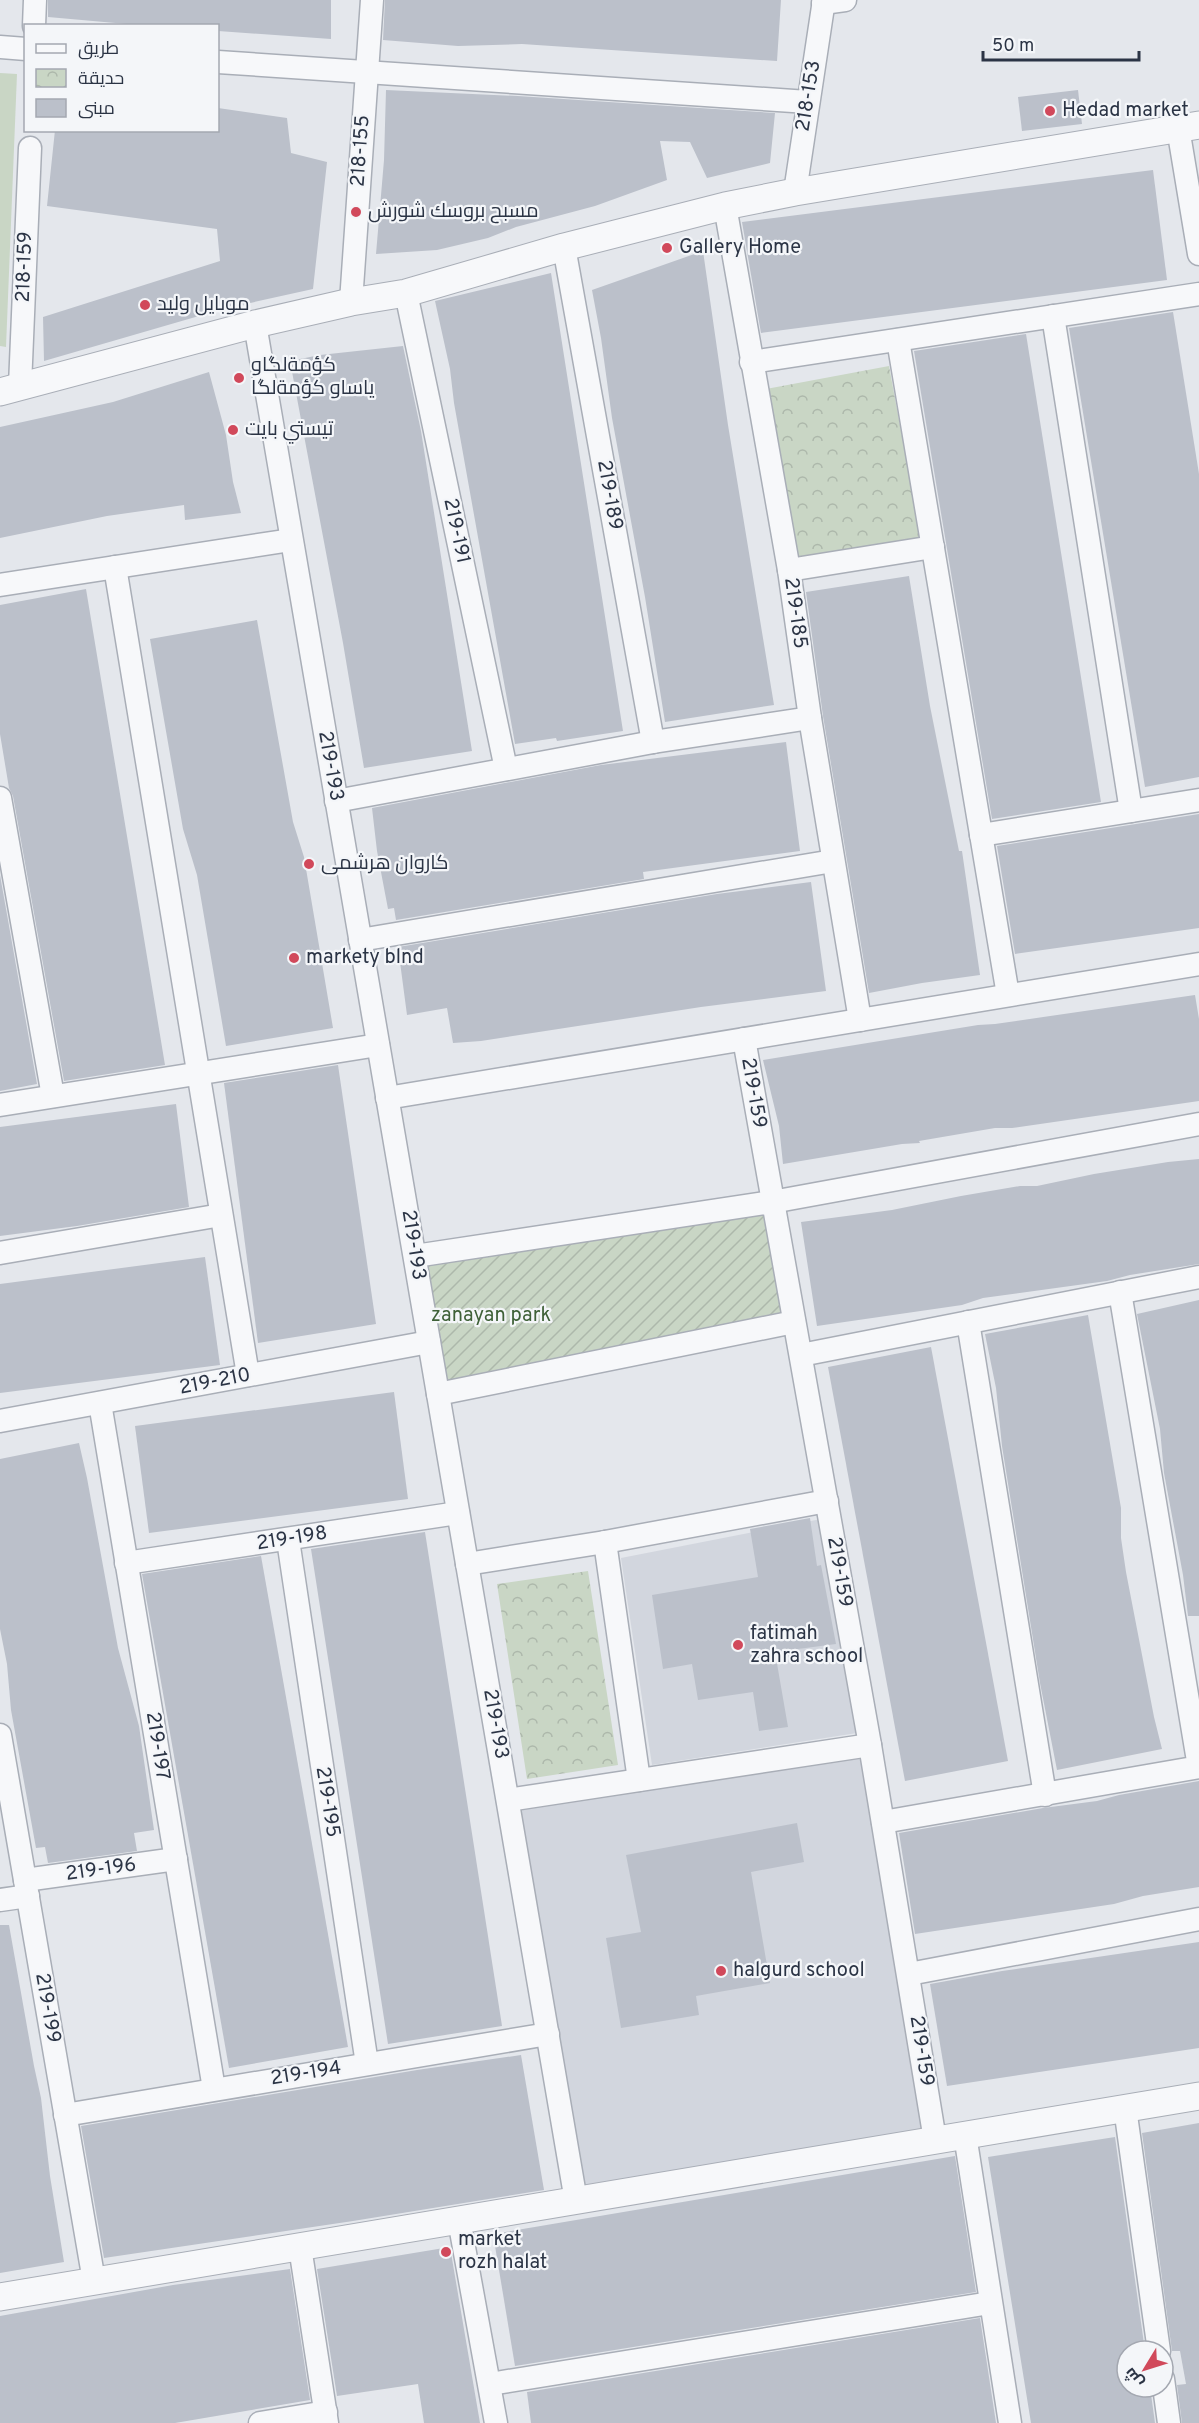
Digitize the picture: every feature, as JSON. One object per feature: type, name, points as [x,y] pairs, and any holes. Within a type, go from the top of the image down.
[{"type":"street","points":[[34,24],[35,0]]},
{"type":"street","name":"218-155","points":[[351,302],[372,0]]},
{"type":"street","name":"218-153","points":[[795,192],[808,102],[831,1]]},
{"type":"street","points":[[0,47],[24,49]]},
{"type":"street","points":[[219,62],[808,102]]},
{"type":"street","points":[[10,389],[255,324],[351,302],[406,293],[564,247],[725,206],[795,192],[1188,126],[1199,254]]},
{"type":"street","name":"218-159","points":[[10,389],[30,148]]},
{"type":"street","name":"219-185","points":[[725,206],[789,570],[810,718],[860,1020]]},
{"type":"street","name":"219-189","points":[[564,247],[653,742]]},
{"type":"street","name":"219-191","points":[[406,293],[506,769]]},
{"type":"street","points":[[751,362],[1199,294]]},
{"type":"street","points":[[1053,316],[1131,811]]},
{"type":"street","name":"219-193","points":[[255,324],[576,2200]]},
{"type":"street","points":[[898,340],[1008,995]]},
{"type":"street","points":[[0,585],[291,540]]},
{"type":"street","points":[[789,570],[933,548]]},
{"type":"street","points":[[115,567],[248,1376]]},
{"type":"street","points":[[336,801],[653,742],[810,718]]},
{"type":"street","points":[[0,798],[53,1096]]},
{"type":"street","points":[[981,835],[1199,800]]},
{"type":"street","points":[[360,940],[833,861]]},
{"type":"street","points":[[387,1098],[1199,964]]},
{"type":"street","name":"219-159","points":[[744,1039],[870,1745],[935,2140]]},
{"type":"street","points":[[0,1105],[378,1045]]},
{"type":"street","points":[[414,1256],[772,1202],[1199,1124]]},
{"type":"street","points":[[0,1253],[221,1215]]},
{"type":"street","points":[[801,1355],[1199,1277]]},
{"type":"street","points":[[883,1822],[1199,1767],[1120,1292]]},
{"type":"street","points":[[438,1394],[794,1322]]},
{"type":"street","points":[[968,1322],[1045,1795]]},
{"type":"street","name":"219-210","points":[[0,1421],[429,1342]]},
{"type":"street","name":"219-197","points":[[100,1403],[214,2089]]},
{"type":"street","points":[[467,1564],[827,1502]]},
{"type":"street","name":"219-198","points":[[126,1563],[458,1513]]},
{"type":"street","name":"219-195","points":[[288,1540],[367,2064]]},
{"type":"street","points":[[604,1542],[639,1780]]},
{"type":"street","name":"219-199","points":[[0,1739],[94,2281]]},
{"type":"street","points":[[508,1800],[870,1745]]},
{"type":"street","name":"219-196","points":[[0,1900],[26,1888],[176,1859]]},
{"type":"street","points":[[909,1974],[1199,1919]]},
{"type":"street","name":"219-194","points":[[65,2115],[548,2034]]},
{"type":"street","points":[[0,2297],[1199,2096]]},
{"type":"street","points":[[1125,2109],[1157,2339]]},
{"type":"street","points":[[965,2135],[1010,2423]]},
{"type":"street","points":[[459,2220],[496,2423]]},
{"type":"street","points":[[260,2423],[327,2418],[300,2247]]},
{"type":"street","points":[[490,2384],[990,2303]]},
{"type":"street","points":[[1166,2399],[1169,2423]]},
{"type":"shaded area","name":"fatimah zahra school","points":[[821,1519],[857,1733],[652,1765],[621,1558]]},
{"type":"shaded area","name":"halgurd school","points":[[864,1754],[925,2131],[583,2185],[514,1811]]},
{"type":"green space","points":[[0,73],[17,74],[6,347],[0,346]]},
{"type":"green space","points":[[889,366],[921,539],[798,562],[766,389]]},
{"type":"green space","name":"zanayan park","points":[[768,1211],[786,1315],[438,1394],[415,1262]]},
{"type":"green space","points":[[588,1571],[618,1765],[527,1779],[497,1584]]},
{"type":"building","points":[[48,0],[331,0],[331,39],[219,31],[219,24],[127,24],[48,17]]},
{"type":"building","points":[[385,0],[781,0],[777,61],[522,44],[458,46],[383,40]]},
{"type":"building","points":[[386,90],[518,96],[775,113],[770,163],[707,178],[690,142],[660,141],[667,180],[595,206],[516,227],[488,238],[437,250],[376,254],[384,160]]},
{"type":"building","name":"Hedad market","points":[[1078,90],[1082,124],[1022,131],[1018,97]]},
{"type":"building","points":[[219,108],[287,118],[291,153],[327,162],[313,289],[223,309],[44,361],[43,317],[220,261],[217,229],[47,206],[55,132],[219,132]]},
{"type":"building","points":[[1153,170],[1167,280],[761,333],[742,222]]},
{"type":"building","points":[[703,251],[728,425],[774,705],[665,722],[592,290]]},
{"type":"building","points":[[551,273],[623,731],[557,741],[556,738],[515,744],[454,403],[450,369],[435,301]]},
{"type":"building","points":[[1173,312],[1199,474],[1199,777],[1145,787],[1069,328]]},
{"type":"building","points":[[1026,334],[1101,802],[992,819],[914,351]]},
{"type":"building","points":[[403,346],[421,431],[472,751],[364,768],[290,361],[320,355]]},
{"type":"building","points":[[209,372],[226,435],[233,482],[241,513],[185,520],[184,505],[107,516],[0,538],[0,427],[113,402]]},
{"type":"building","points":[[909,576],[930,706],[959,851],[962,851],[980,975],[869,993],[823,716],[806,592]]},
{"type":"building","points":[[86,589],[165,1065],[64,1081],[0,734],[0,605]]},
{"type":"building","points":[[257,620],[293,822],[304,857],[333,1028],[226,1046],[197,875],[183,829],[150,639]]},
{"type":"building","points":[[786,742],[800,851],[643,872],[644,879],[396,920],[394,908],[388,909],[372,808],[601,765]]},
{"type":"building","points":[[1199,814],[1199,928],[1015,954],[997,846]]},
{"type":"building","points":[[0,875],[37,1084],[0,1091]]},
{"type":"building","points":[[811,882],[826,991],[701,1007],[481,1041],[453,1043],[447,1008],[407,1015],[398,947],[717,894]]},
{"type":"building","points":[[1195,995],[1199,1019],[1199,1101],[1012,1128],[995,1128],[919,1141],[920,1143],[783,1164],[779,1126],[763,1060],[978,1025]]},
{"type":"building","points":[[338,1065],[376,1324],[258,1343],[224,1083]]},
{"type":"building","points":[[176,1104],[189,1207],[0,1236],[0,1127]]},
{"type":"building","points":[[1199,1159],[1199,1264],[1107,1281],[983,1298],[962,1305],[817,1326],[801,1222],[892,1210],[1020,1186],[1037,1186],[1094,1174]]},
{"type":"building","points":[[205,1257],[220,1365],[0,1393],[0,1284]]},
{"type":"building","points":[[1199,1300],[1199,1616],[1188,1616],[1183,1575],[1164,1473],[1160,1429],[1137,1314]]},
{"type":"building","points":[[1088,1315],[1121,1508],[1121,1538],[1126,1572],[1162,1749],[1057,1770],[1040,1683],[1002,1446],[996,1388],[985,1334]]},
{"type":"building","points":[[931,1347],[1008,1761],[905,1781],[828,1367]]},
{"type":"building","points":[[394,1392],[408,1499],[149,1533],[135,1426]]},
{"type":"building","points":[[79,1443],[118,1648],[139,1726],[154,1830],[134,1833],[137,1851],[48,1863],[45,1847],[36,1848],[11,1710],[7,1664],[0,1629],[0,1459]]},
{"type":"building","points":[[810,1518],[817,1566],[821,1565],[836,1644],[775,1652],[788,1727],[759,1731],[753,1692],[698,1700],[692,1664],[663,1669],[652,1595],[758,1577],[750,1529]]},
{"type":"building","points":[[425,1532],[502,2026],[388,2044],[311,1549]]},
{"type":"building","points":[[261,1556],[348,2047],[229,2068],[142,1574]]},
{"type":"building","points":[[1199,1781],[1199,1887],[1143,1896],[1114,1904],[915,1934],[899,1833],[1097,1801]]},
{"type":"building","points":[[797,1823],[804,1862],[751,1872],[770,1983],[696,1996],[699,2015],[621,2028],[606,1938],[641,1932],[626,1855]]},
{"type":"building","points":[[0,1925],[9,1925],[41,2098],[50,2176],[64,2262],[0,2273]]},
{"type":"building","points":[[1199,1942],[1199,2048],[947,2086],[930,1984]]},
{"type":"building","points":[[521,2055],[544,2190],[104,2258],[81,2126]]},
{"type":"building","points":[[1199,2123],[1199,2423],[1182,2423],[1177,2385],[1186,2384],[1180,2351],[1175,2351],[1175,2339],[1170,2339],[1142,2133]]},
{"type":"building","points":[[1115,2137],[1143,2339],[1115,2339],[1115,2399],[1152,2399],[1155,2423],[1031,2423],[988,2157]]},
{"type":"building","points":[[955,2156],[976,2292],[515,2366],[493,2234]]},
{"type":"building","points":[[450,2247],[480,2423],[424,2423],[418,2384],[337,2396],[317,2269]]},
{"type":"building","points":[[290,2269],[310,2400],[175,2423],[0,2423],[0,2316],[173,2285]]},
{"type":"building","points":[[980,2318],[996,2423],[531,2423],[527,2392]]},
{"type":"place","name":"Hedad market","points":[[1050,111]]},
{"type":"place","name":"مسبح بروسك شورش","points":[[356,212]]},
{"type":"place","name":"Gallery Home","points":[[667,248]]},
{"type":"place","name":"موبايل وليد","points":[[145,305]]},
{"type":"place","name":"كؤمةلگاو ياساو كؤمةلگا","points":[[239,378]]},
{"type":"place","name":"تيستي بايت","points":[[233,430]]},
{"type":"place","name":"كاروان هرشمی","points":[[309,864]]},
{"type":"place","name":"markety blnd","points":[[294,958]]},
{"type":"place","name":"fatimah zahra school","points":[[738,1645]]},
{"type":"place","name":"halgurd school","points":[[721,1971]]},
{"type":"place","name":"market rozh halat","points":[[446,2252]]}]
